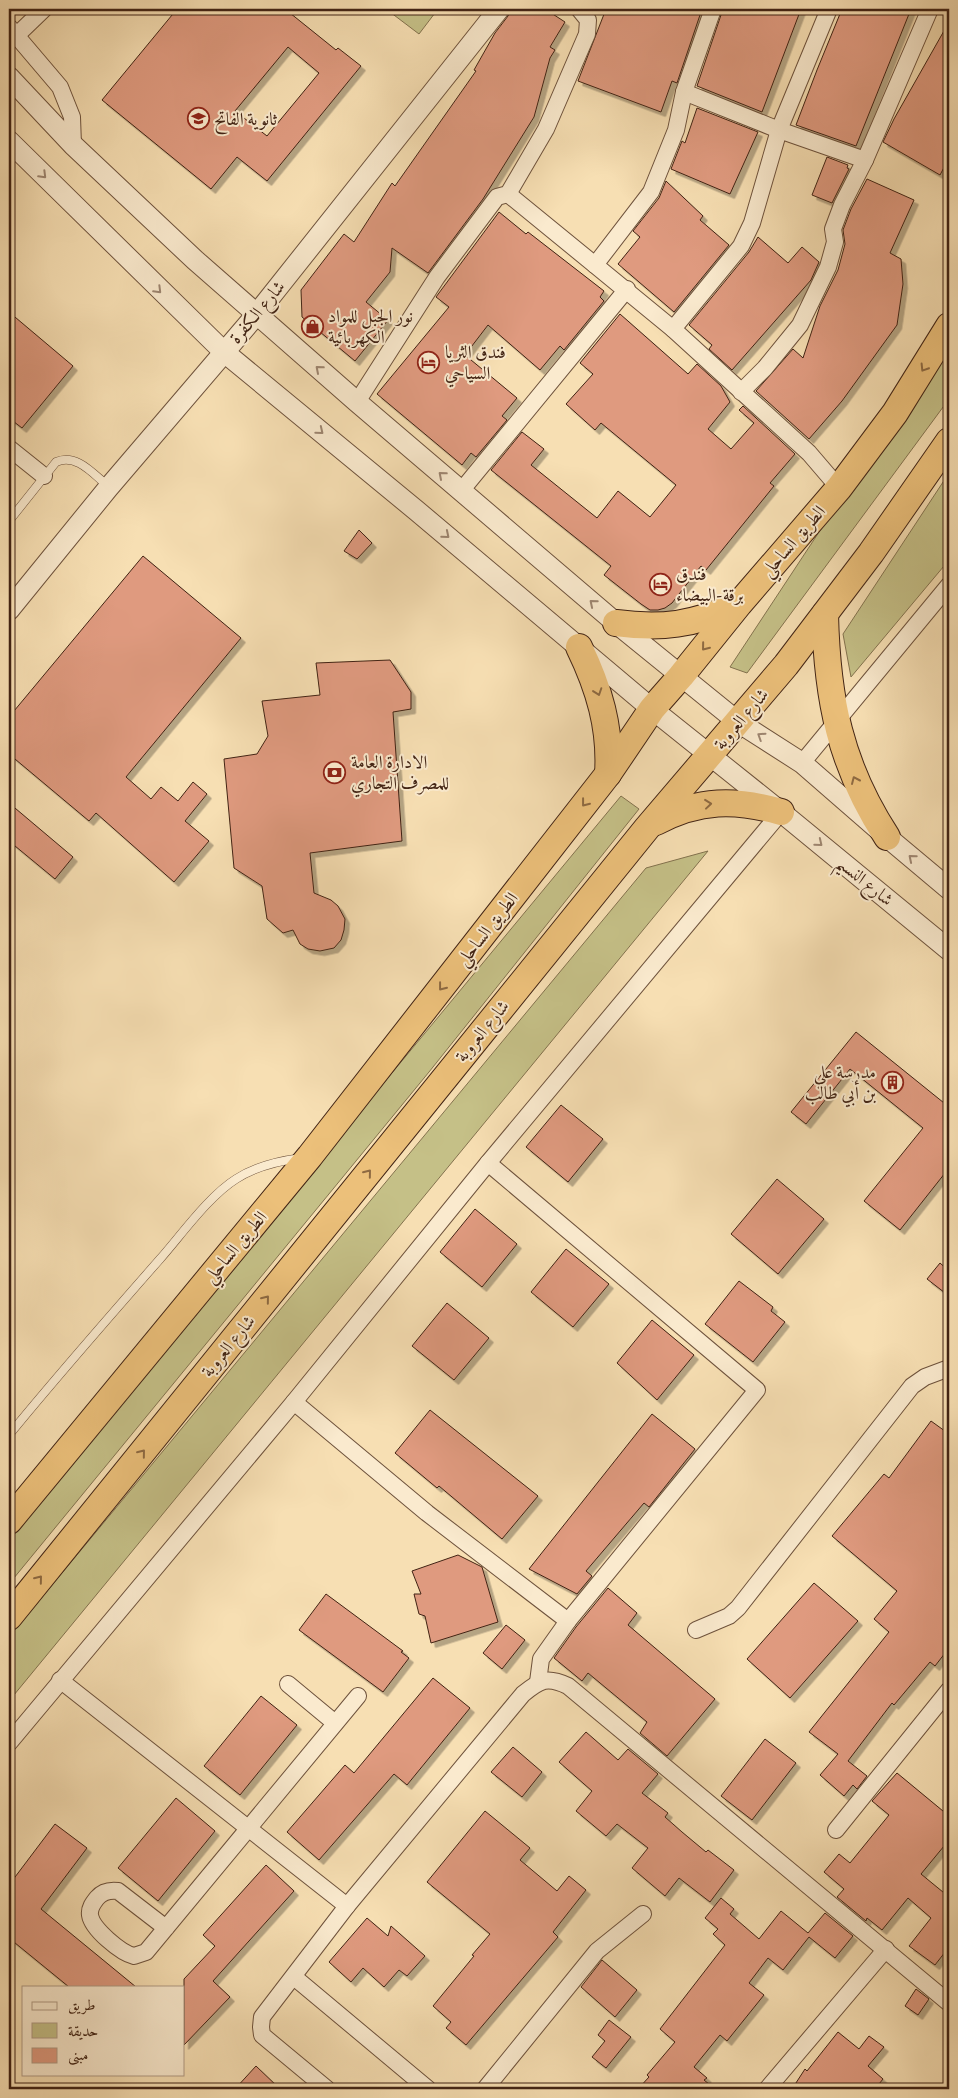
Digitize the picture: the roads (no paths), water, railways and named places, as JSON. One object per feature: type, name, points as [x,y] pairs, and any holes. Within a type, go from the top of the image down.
[{"type":"highway","name":"الطريق الساحلي","points":[[9,1521],[310,1156],[608,774],[652,709],[839,488],[896,414],[949,326]]},
{"type":"highway","name":"شارع العروبة","points":[[9,1617],[647,828],[786,665],[871,553],[949,441]]},
{"type":"highway","points":[[616,623],[666,626],[692,622],[716,615],[739,604]]},
{"type":"highway","points":[[825,614],[828,671],[836,721],[852,774],[866,803],[887,837]]},
{"type":"highway","points":[[579,648],[591,673],[607,726],[608,774]]},
{"type":"highway","points":[[647,828],[671,814],[708,804],[726,802],[754,805],[782,812]]},
{"type":"street","points":[[44,9],[13,31],[60,87],[72,117],[73,145]]},
{"type":"street","name":"شارع الكفرة","points":[[9,610],[109,487],[256,315],[499,9]]},
{"type":"street","points":[[357,402],[437,277],[497,197],[508,194],[546,129],[587,34],[588,20],[579,9]]},
{"type":"street","points":[[595,264],[651,192],[676,130],[684,92],[713,9]]},
{"type":"street","points":[[672,329],[741,246],[752,223],[779,130],[829,9]]},
{"type":"street","points":[[741,392],[765,368],[800,325],[828,267],[835,242],[833,229],[842,206],[865,160],[930,9]]},
{"type":"street","points":[[9,78],[73,145],[256,315],[616,623],[738,722],[802,763],[949,889]]},
{"type":"street","points":[[684,92],[779,130],[865,160]]},
{"type":"street","name":"شارع النسيم","points":[[10,145],[224,352],[417,510],[652,709],[782,812],[949,950]]},
{"type":"street","points":[[508,194],[627,289],[809,452],[839,488]]},
{"type":"street","points":[[462,491],[627,289]]},
{"type":"street","points":[[9,448],[44,476]]},
{"type":"street","points":[[802,763],[949,585]]},
{"type":"street","points":[[9,1743],[294,1402],[488,1163],[782,812]]},
{"type":"street","points":[[488,1163],[756,1390],[568,1621],[542,1659],[538,1682]]},
{"type":"street","points":[[696,1630],[729,1616],[738,1608],[912,1386],[925,1377],[949,1368]]},
{"type":"street","points":[[294,1402],[427,1513],[568,1621]]},
{"type":"street","points":[[60,1680],[347,1906]]},
{"type":"street","points":[[327,2089],[262,2035],[262,2017],[347,1906],[523,1694],[538,1682],[554,1680],[568,1686],[949,2003]]},
{"type":"street","points":[[288,1684],[334,1722]]},
{"type":"street","points":[[836,1830],[949,1690]]},
{"type":"street","points":[[166,1928],[118,1891],[105,1892],[91,1906],[90,1915],[94,1925],[128,1954],[134,1956],[146,1952],[166,1928],[247,1827],[334,1722],[358,1696]]},
{"type":"street","points":[[485,2089],[597,1951],[643,1914]]},
{"type":"street","points":[[767,2089],[886,1949]]},
{"type":"street","points":[[294,1977],[428,2089]]},
{"type":"lane","points":[[9,521],[56,462],[64,458],[72,459],[109,487]]},
{"type":"lane","points":[[9,1435],[208,1204],[235,1179],[254,1169],[272,1162],[310,1156]]},
{"type":"place","name":"ثانوية الفاتح","points":[[198,119]]},
{"type":"place","name":"نور الجبل للمواد الكهربائية","points":[[312,326]]},
{"type":"place","name":"فندق الثريا السياحي","points":[[429,362]]},
{"type":"place","name":"فندق برقة-البيضاء","points":[[660,584]]},
{"type":"place","name":"الادارة العامة للمصرف التجاري","points":[[335,772]]},
{"type":"place","name":"مدرسة علي بن أبي طالب","points":[[892,1082]]}]
